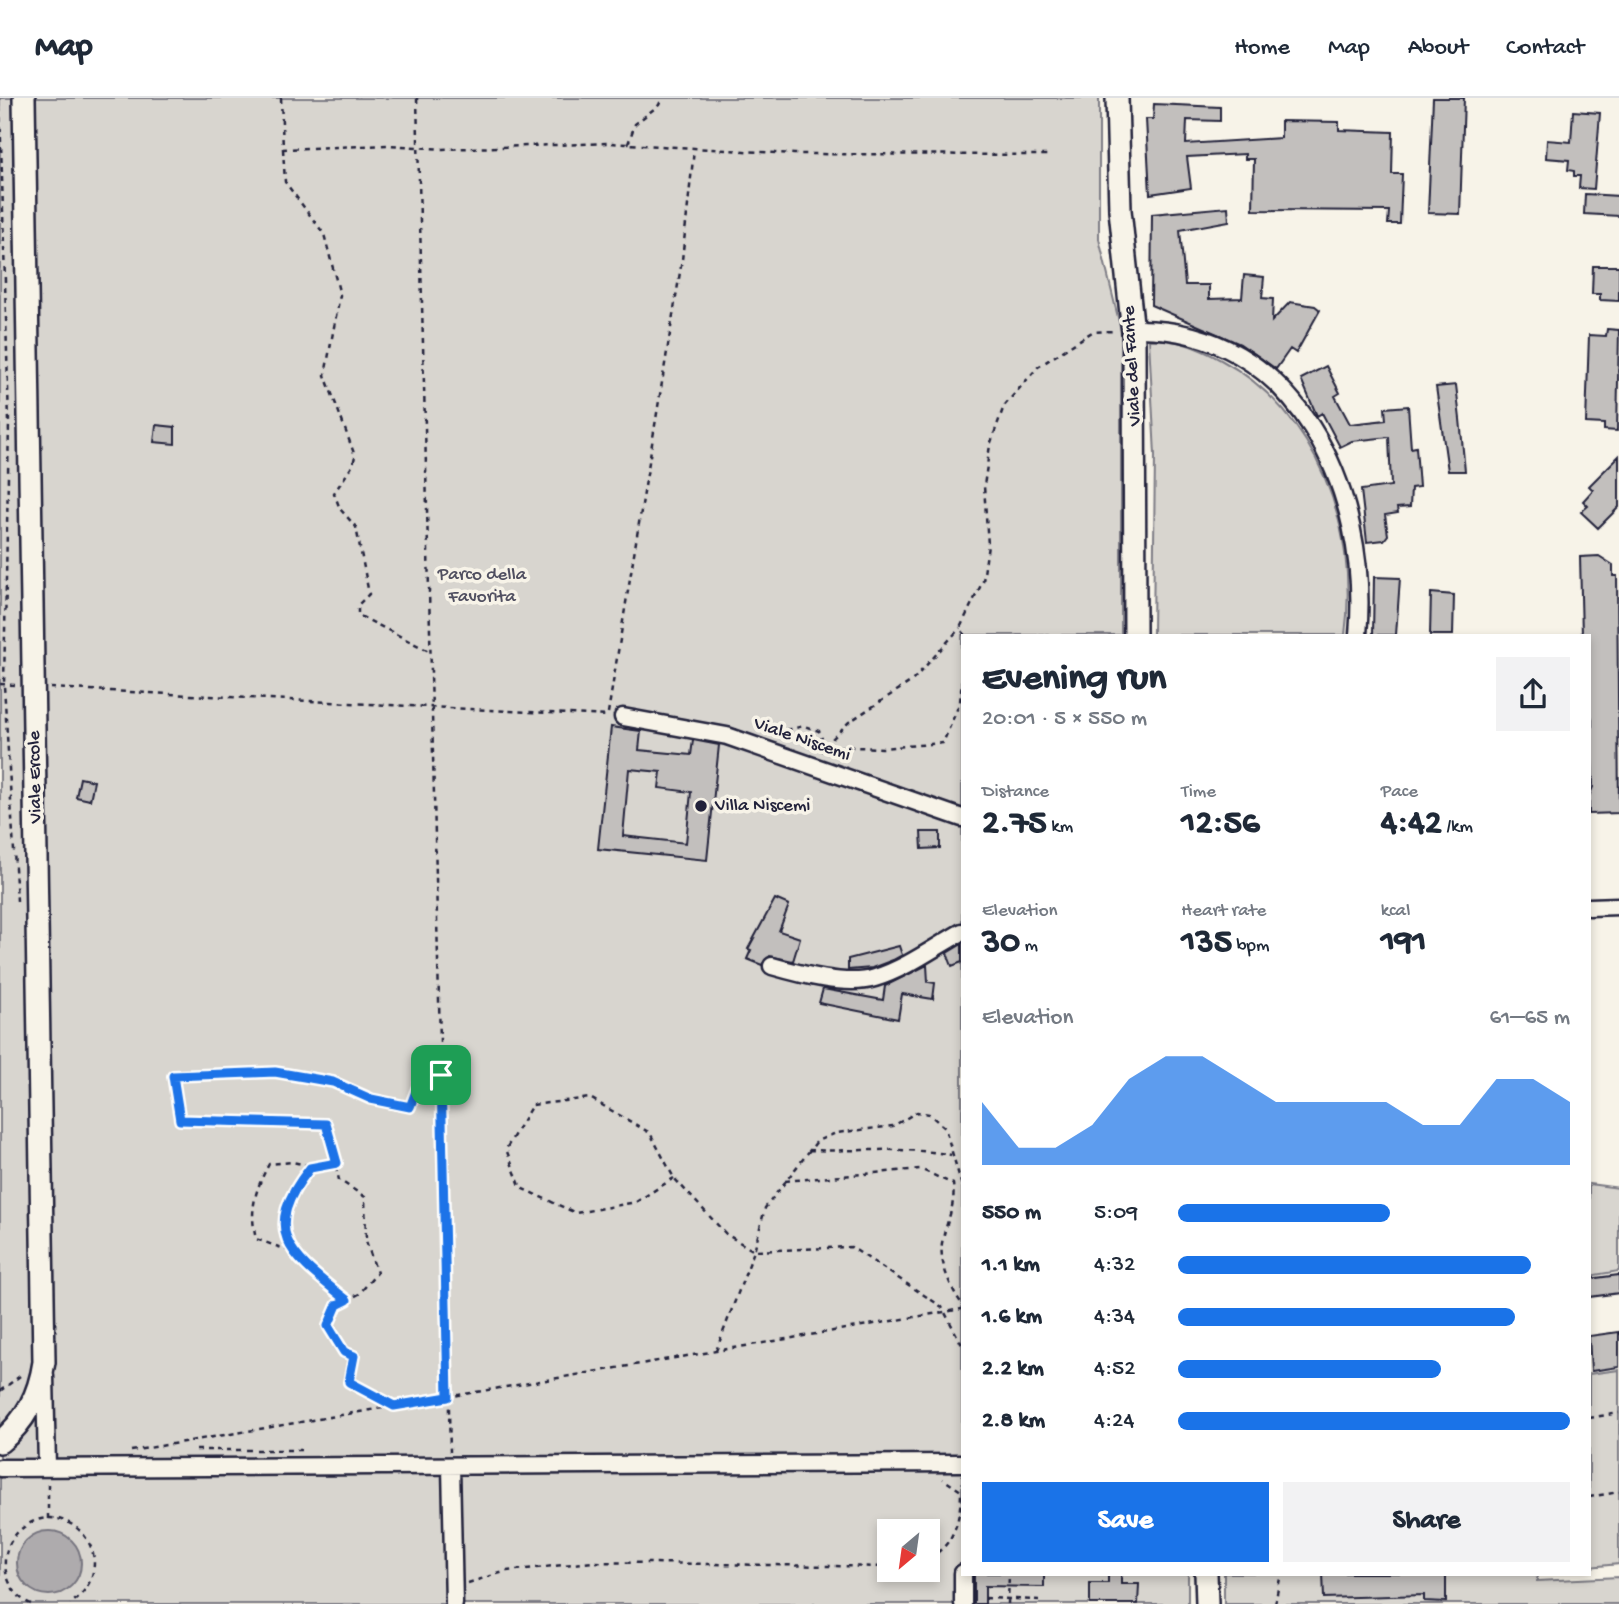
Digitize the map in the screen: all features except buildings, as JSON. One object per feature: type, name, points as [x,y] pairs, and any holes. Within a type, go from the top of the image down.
[{"type":"street","name":"Viale Ercole","points":[[0,1442],[31,1406],[38,1392],[35,687],[24,98]]},
{"type":"street","name":"Viale del Fante","points":[[1117,98],[1119,210],[1127,330],[1135,634]]},
{"type":"street","points":[[1127,330],[1171,331],[1220,346],[1273,381],[1308,420],[1337,472],[1346,502],[1359,593],[1358,634]]},
{"type":"street","name":"Viale Niscemi","points":[[615,716],[727,736],[961,818]]},
{"type":"street","points":[[1591,907],[1619,906]]},
{"type":"street","points":[[772,966],[807,976],[875,978],[961,933]]},
{"type":"street","points":[[37,1365],[47,1468]]},
{"type":"street","points":[[0,1468],[961,1463]]},
{"type":"street","points":[[451,1466],[454,1604]]},
{"type":"street","points":[[963,1604],[964,1576]]},
{"type":"street","points":[[1206,1576],[1207,1604]]},
{"type":"path","points":[[281,98],[285,182],[324,234],[340,295],[325,374],[355,456],[353,465],[334,493],[340,509],[356,527],[369,594],[358,605],[358,615],[431,652]]},
{"type":"path","points":[[418,98],[451,1466]]},
{"type":"path","points":[[628,144],[635,124],[659,105],[662,98]]},
{"type":"path","points":[[0,107],[9,422],[4,685],[18,902]]},
{"type":"path","points":[[283,149],[390,145],[419,149],[628,144],[694,150],[859,155],[1050,155]]},
{"type":"path","points":[[35,687],[615,716],[682,260],[694,150]]},
{"type":"path","points":[[815,767],[825,747],[849,722],[912,681],[960,628],[983,581],[988,545],[984,486],[990,445],[1004,406],[1038,367],[1092,332],[1127,330]]},
{"type":"path","points":[[960,628],[964,634]]},
{"type":"path","points":[[825,747],[882,748],[943,743],[960,702],[961,691]]},
{"type":"path","points":[[759,736],[804,726],[819,731],[825,747]]},
{"type":"path","points":[[394,1406],[349,1382],[354,1356],[344,1352],[328,1326],[337,1305],[359,1294],[377,1273],[366,1241],[365,1198],[339,1180],[326,1124],[180,1120],[173,1076],[275,1072],[333,1082],[371,1099],[410,1107],[418,1086],[441,1075]]},
{"type":"path","points":[[674,1178],[636,1202],[576,1213],[520,1188],[506,1149],[532,1105],[590,1098],[650,1132],[674,1178],[726,1234],[754,1251],[851,1247],[942,1307],[961,1343]]},
{"type":"path","points":[[716,1351],[754,1251],[765,1208],[817,1141],[836,1133],[893,1125],[917,1112],[929,1114],[945,1128],[961,1183]]},
{"type":"path","points":[[809,1150],[897,1153],[924,1149],[951,1155]]},
{"type":"path","points":[[315,1167],[292,1162],[269,1164],[255,1189],[251,1218],[256,1239],[290,1251],[347,1300]]},
{"type":"path","points":[[290,1251],[281,1226],[294,1188],[310,1168],[337,1163]]},
{"type":"path","points":[[785,1181],[920,1169],[953,1184],[953,1210],[942,1244],[950,1288],[961,1304]]},
{"type":"path","points":[[122,1452],[945,1312],[961,1306]]},
{"type":"path","points":[[0,1391],[37,1365]]},
{"type":"path","points":[[1591,1418],[1619,1413]]},
{"type":"path","points":[[47,1468],[48,1519]]},
{"type":"path","points":[[938,1476],[961,1491],[961,1513],[951,1538],[940,1550]]},
{"type":"path","points":[[1591,1497],[1619,1492]]},
{"type":"path","points":[[31,1604],[14,1591],[7,1578],[4,1563],[7,1548],[15,1534],[27,1524],[48,1519],[69,1522],[81,1531],[94,1556],[90,1584],[69,1604]]},
{"type":"path","points":[[454,1587],[507,1571],[592,1562],[877,1566]]},
{"type":"path","points":[[1008,1604],[1009,1576]]},
{"type":"path","points":[[1275,1604],[1280,1576]]},
{"type":"path","points":[[985,1598],[1039,1600]]},
{"type":"green space","name":"Parco della Favorita","points":[[0,98],[1099,98],[1099,239],[1121,330],[1121,634],[961,634],[961,1576],[1188,1576],[1188,1604],[0,1604]]},
{"type":"green space","points":[[1149,340],[1177,342],[1196,348],[1255,382],[1283,410],[1307,442],[1325,477],[1337,515],[1345,555],[1348,595],[1345,634],[1153,634],[1155,455]]},
{"type":"green space","points":[[1591,1184],[1619,1188],[1619,1271],[1591,1276]]},
{"type":"green space","points":[[1619,1370],[1619,1564],[1591,1567],[1591,1374]]},
{"type":"green space","points":[[1224,1576],[1537,1576],[1537,1581],[1619,1577],[1619,1604],[1224,1604]]},
{"type":"shaded area","points":[[49,1531],[61,1533],[72,1540],[79,1551],[79,1575],[72,1586],[61,1593],[49,1595],[37,1593],[26,1586],[19,1575],[17,1563],[19,1551],[26,1540],[37,1533]]},
{"type":"place","name":"Villa Niscemi","points":[[701,806]]},
{"type":"route","points":[[275,1072],[333,1082],[371,1099],[410,1107],[418,1086],[441,1075],[448,1397],[394,1406],[349,1382],[354,1356],[344,1352],[328,1326],[337,1305],[347,1300],[290,1251],[281,1226],[294,1188],[310,1168],[337,1163],[326,1124],[180,1120],[173,1076],[275,1072]]}]
